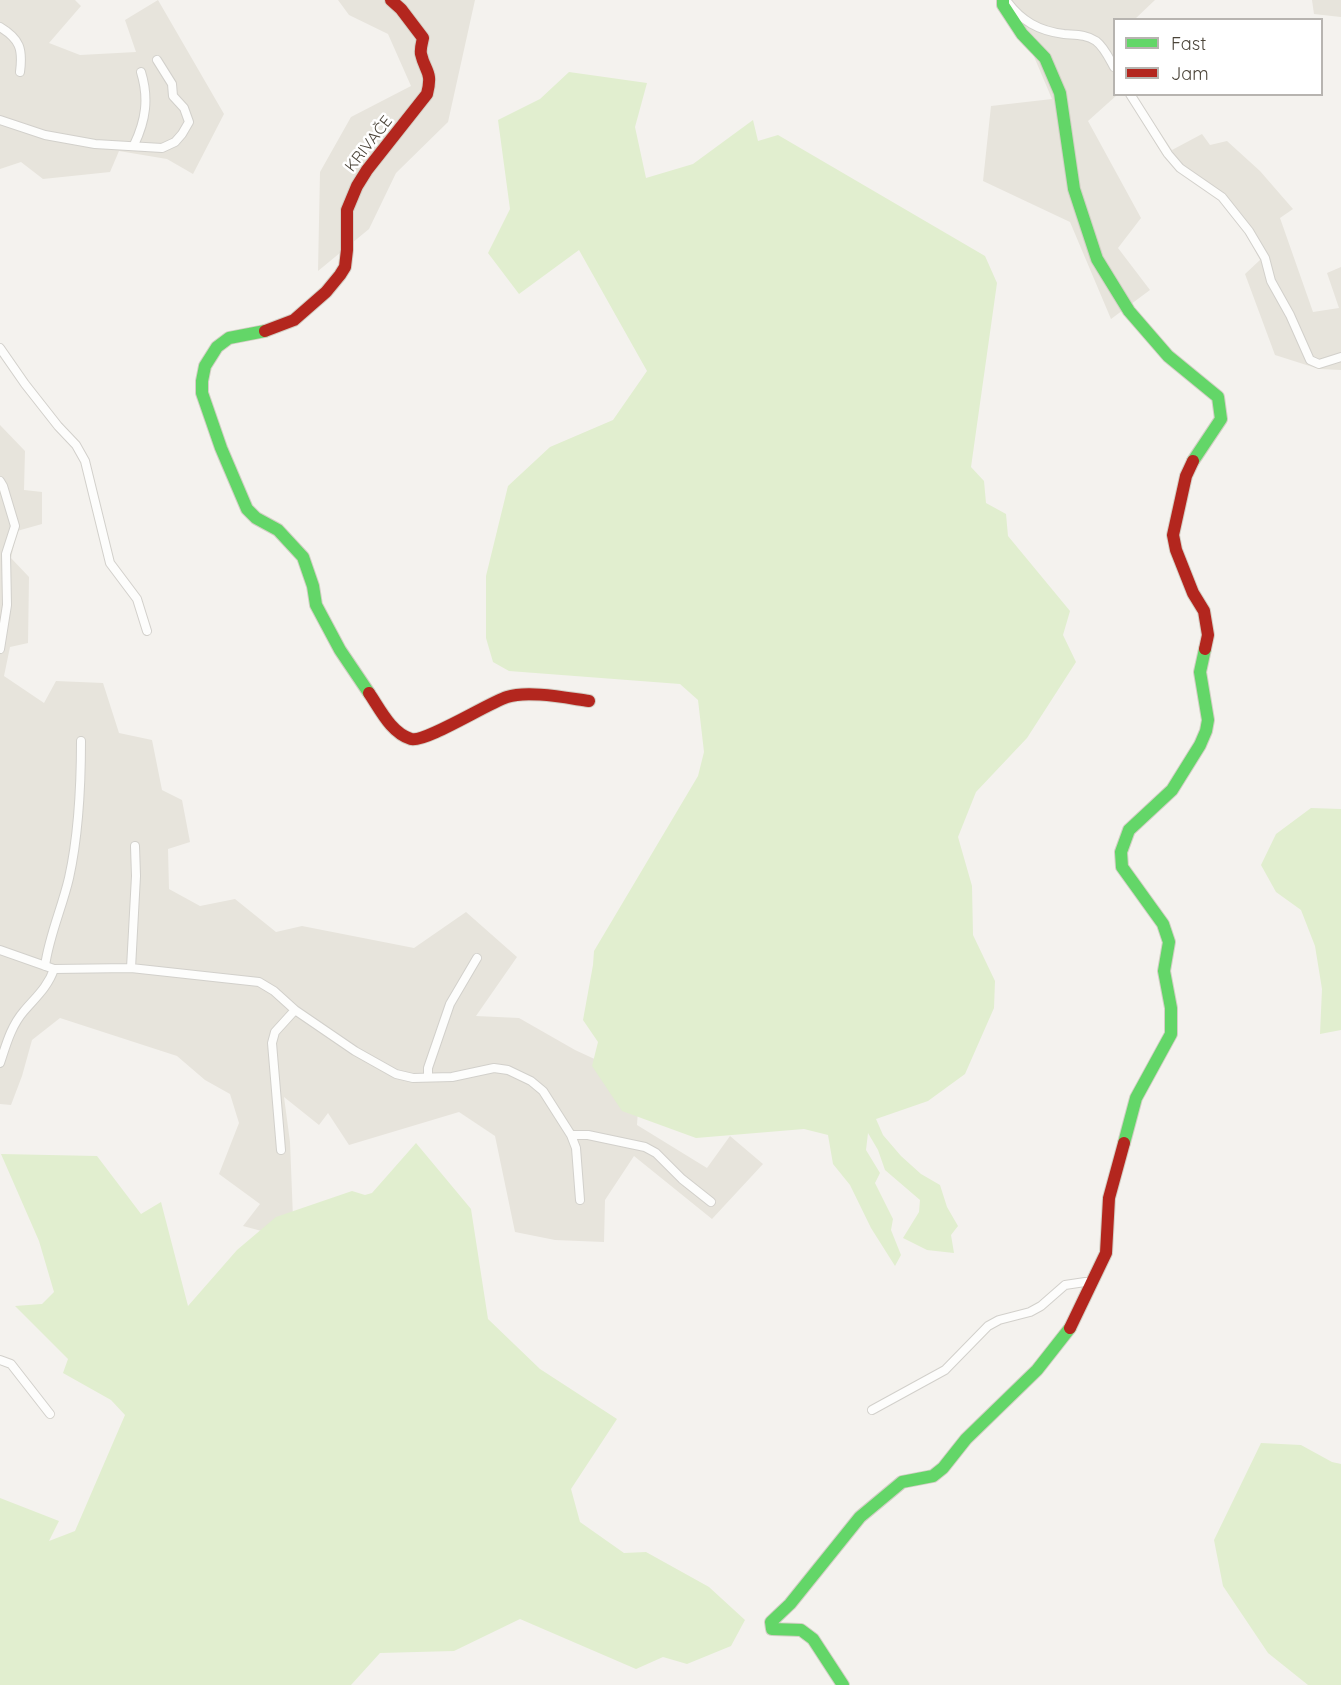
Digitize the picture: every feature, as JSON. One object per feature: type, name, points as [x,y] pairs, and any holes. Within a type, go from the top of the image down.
[{"type":"street","name":"KRIVAČE","points":[[391,0],[401,9],[423,38],[421,53],[428,69],[430,83],[427,94],[416,110],[367,170],[357,186],[347,210],[345,267],[334,284],[294,320],[274,329],[222,341],[216,347],[204,369],[201,389],[211,422],[247,509],[256,518],[278,530],[303,556],[313,586],[316,605],[340,650],[393,727],[413,740],[423,739],[509,696],[545,695],[589,701]]},
{"type":"street","points":[[1004,0],[1032,26],[1044,30],[1084,35],[1095,40],[1103,48],[1113,65]]},
{"type":"street","points":[[843,1685],[813,1639],[801,1630],[772,1629],[771,1622],[790,1604],[860,1517],[902,1482],[933,1476],[944,1468],[966,1439],[1037,1370],[1073,1324],[1106,1253],[1109,1198],[1136,1098],[1171,1034],[1171,1008],[1164,971],[1169,942],[1163,924],[1122,867],[1121,852],[1129,830],[1172,790],[1200,745],[1208,720],[1200,672],[1208,635],[1207,622],[1176,550],[1173,535],[1186,476],[1197,454],[1221,419],[1218,397],[1168,356],[1129,311],[1097,259],[1074,189],[1060,93],[1045,58],[1022,34],[1003,5],[1004,0]]},
{"type":"street","points":[[0,27],[15,38],[19,46],[20,72]]},
{"type":"street","points":[[0,120],[45,135],[95,144],[162,148],[175,142],[189,122],[184,108],[173,96],[172,84],[157,60]]},
{"type":"street","points":[[134,145],[147,105],[141,72]]},
{"type":"street","points":[[1131,96],[1168,154],[1180,168],[1222,197],[1249,231],[1265,258],[1271,281],[1290,315],[1310,360],[1319,364],[1341,357]]},
{"type":"street","points":[[0,348],[86,460],[110,563],[137,599],[147,631]]},
{"type":"street","points":[[0,481],[15,526],[6,554],[7,605],[0,649]]},
{"type":"street","points":[[0,1063],[15,1024],[43,990],[49,968],[47,950],[71,861],[80,796],[81,741]]},
{"type":"street","points":[[131,968],[136,876],[135,846]]},
{"type":"street","points":[[0,950],[49,968],[131,968],[259,982],[355,1051],[386,1069],[413,1078],[452,1077],[494,1068],[508,1070],[531,1081],[543,1091],[571,1135],[576,1148],[580,1200]]},
{"type":"street","points":[[428,1077],[428,1068],[450,1004],[477,958]]},
{"type":"street","points":[[281,1150],[272,1043],[275,1032],[295,1010]]},
{"type":"street","points":[[571,1135],[588,1135],[645,1147],[656,1153],[682,1179],[711,1202]]},
{"type":"street","points":[[872,1410],[945,1370],[988,1326],[999,1320],[1035,1309],[1055,1296],[1065,1285],[1085,1281],[1093,1282]]},
{"type":"street","points":[[0,1360],[11,1365],[50,1414]]},
{"type":"shaded area","points":[[0,0],[75,0],[81,6],[49,43],[80,55],[136,52],[125,20],[158,0],[224,114],[193,174],[167,159],[119,151],[110,172],[43,179],[21,162],[0,169]]},
{"type":"shaded area","points":[[338,0],[475,0],[448,122],[396,173],[369,229],[318,271],[320,172],[351,117],[411,86],[388,34],[349,15]]},
{"type":"shaded area","points":[[1010,0],[1155,0],[1136,18],[1113,18],[1113,96],[1116,96],[1088,121],[1141,218],[1118,248],[1150,290],[1111,319],[1070,222],[983,181],[991,106],[1052,99]]},
{"type":"shaded area","points":[[1312,0],[1341,0],[1341,17],[1314,14]]},
{"type":"shaded area","points":[[1127,96],[1136,96],[1172,150],[1202,134],[1210,145],[1227,141],[1260,171],[1293,209],[1280,218],[1313,312],[1339,308],[1327,273],[1341,267],[1341,370],[1319,369],[1275,355],[1245,274],[1260,260],[1246,234],[1220,199],[1180,172],[1162,154]]},
{"type":"shaded area","points":[[0,425],[25,451],[24,490],[42,492],[42,524],[17,531],[11,558],[29,577],[28,643],[10,647],[4,676],[44,703],[56,681],[103,683],[119,733],[152,740],[162,790],[182,800],[190,842],[168,849],[169,889],[200,906],[235,899],[276,932],[302,926],[414,948],[466,912],[517,957],[476,1016],[519,1018],[575,1050],[640,1080],[637,1125],[707,1168],[730,1136],[763,1164],[712,1219],[634,1156],[605,1200],[604,1242],[555,1240],[515,1232],[495,1136],[459,1112],[349,1145],[328,1113],[319,1125],[284,1097],[290,1142],[293,1218],[284,1237],[243,1226],[260,1204],[219,1174],[239,1123],[230,1094],[205,1080],[177,1056],[60,1018],[32,1040],[11,1105],[0,1104]]},
{"type":"green space","points":[[569,72],[647,83],[635,127],[646,178],[693,164],[753,120],[758,141],[778,135],[985,256],[997,283],[971,467],[984,481],[986,503],[1006,514],[1008,536],[1070,611],[1063,635],[1076,662],[1027,738],[976,792],[958,837],[972,886],[973,935],[995,981],[994,1008],[965,1074],[928,1101],[876,1119],[883,1135],[901,1156],[921,1174],[940,1185],[947,1207],[958,1226],[951,1235],[954,1253],[927,1250],[903,1238],[919,1212],[920,1200],[885,1170],[878,1150],[868,1133],[866,1150],[880,1173],[875,1183],[893,1219],[891,1230],[901,1255],[895,1266],[871,1228],[850,1185],[833,1164],[828,1135],[804,1129],[696,1138],[622,1111],[592,1066],[598,1042],[583,1020],[594,951],[698,776],[704,752],[698,700],[680,684],[509,671],[493,662],[486,638],[486,576],[508,486],[550,447],[613,420],[647,371],[579,250],[519,294],[488,253],[510,209],[498,120],[540,99]]},
{"type":"green space","points":[[1311,808],[1341,809],[1341,1030],[1320,1034],[1322,989],[1315,946],[1301,910],[1276,892],[1261,865],[1276,834]]},
{"type":"green space","points":[[416,1143],[471,1209],[488,1319],[540,1369],[617,1419],[571,1489],[580,1522],[624,1553],[646,1552],[709,1587],[745,1620],[731,1646],[687,1664],[663,1657],[636,1669],[520,1619],[454,1651],[380,1653],[351,1685],[0,1685],[0,1498],[59,1521],[49,1541],[75,1531],[125,1415],[111,1400],[63,1373],[68,1359],[15,1306],[42,1304],[54,1292],[39,1241],[1,1154],[97,1156],[141,1214],[161,1202],[188,1306],[237,1250],[276,1217],[352,1191],[365,1195],[372,1193]]},
{"type":"green space","points":[[1261,1443],[1301,1445],[1332,1462],[1341,1464],[1341,1685],[1308,1685],[1268,1653],[1223,1586],[1214,1540]]},
{"type":"traffic: fast","points":[[1003,0],[1003,5],[1022,34],[1045,58],[1060,93],[1074,189],[1097,259],[1129,311],[1168,356],[1218,397],[1221,419],[1193,461]]},
{"type":"traffic: fast","points":[[265,331],[229,338],[217,347],[205,366],[202,393],[221,448],[247,509],[256,518],[278,530],[303,557],[313,586],[316,605],[340,650],[369,693]]},
{"type":"traffic: fast","points":[[1124,1143],[1136,1098],[1171,1034],[1171,1008],[1164,971],[1169,942],[1163,924],[1122,867],[1121,852],[1129,830],[1172,790],[1206,731],[1208,720],[1200,672],[1205,649]]},
{"type":"traffic: fast","points":[[843,1685],[813,1639],[801,1630],[772,1629],[771,1622],[790,1604],[860,1517],[902,1482],[933,1476],[943,1468],[966,1439],[1037,1370],[1070,1328]]},
{"type":"traffic: jam","points":[[265,331],[294,320],[326,292],[340,275],[345,267],[347,250],[347,210],[357,186],[427,94],[429,76],[421,52],[423,38],[401,9],[391,0]]},
{"type":"traffic: jam","points":[[1193,461],[1186,476],[1173,535],[1176,550],[1193,593],[1204,611],[1208,635],[1205,649]]},
{"type":"traffic: jam","points":[[369,693],[392,726],[411,739],[429,735],[498,701],[516,695],[548,695],[589,701]]},
{"type":"traffic: jam","points":[[1070,1328],[1106,1253],[1109,1198],[1124,1143]]}]
